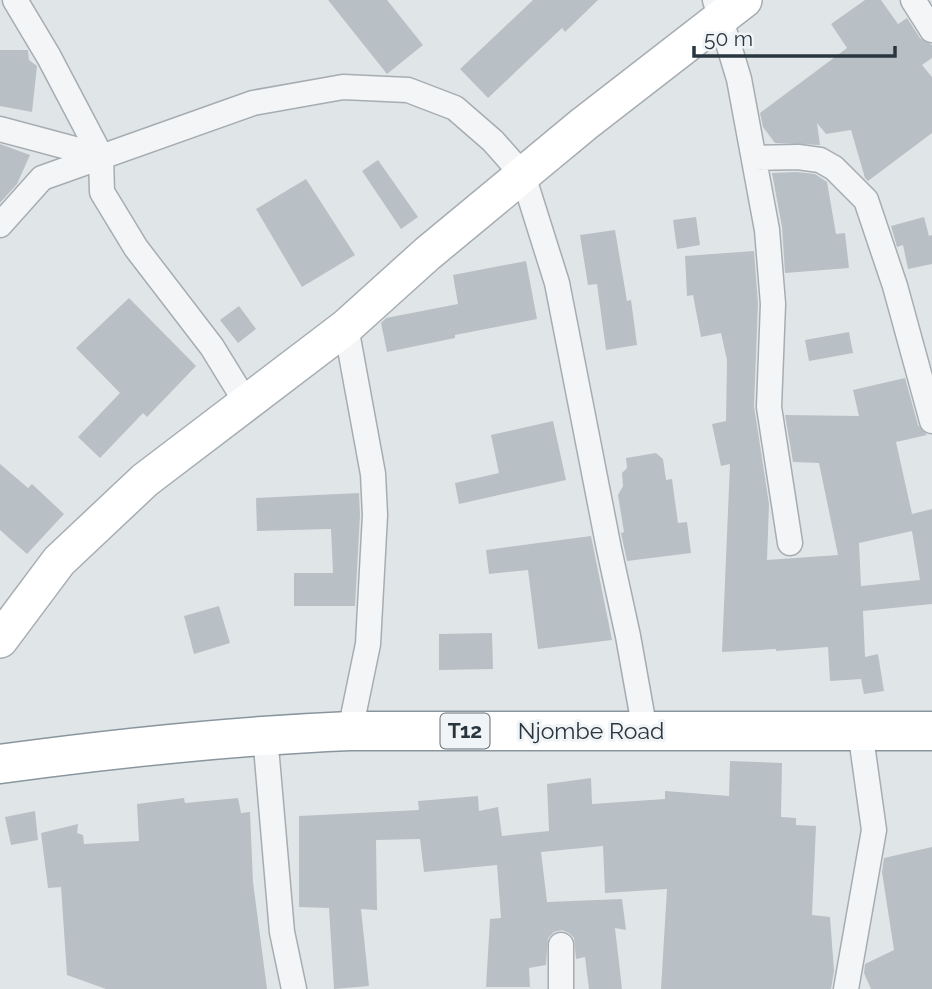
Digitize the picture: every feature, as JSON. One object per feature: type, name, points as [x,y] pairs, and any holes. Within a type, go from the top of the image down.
[{"type":"highway","name":"Njombe Road","points":[[0,764],[106,749],[265,735],[351,732],[932,731]]},
{"type":"main road","points":[[0,640],[59,561],[145,480],[346,327],[427,254],[726,6]]},
{"type":"street","points":[[15,0],[49,57],[101,156],[102,192],[136,248],[212,347],[247,404]]},
{"type":"street","points":[[913,0],[932,30]]},
{"type":"street","points":[[726,6],[767,230],[772,304],[769,407],[790,543]]},
{"type":"street","points":[[0,225],[42,178],[253,103],[342,87],[408,90],[455,108],[494,141],[523,175],[557,283],[645,731]]},
{"type":"street","points":[[0,129],[101,156]]},
{"type":"street","points":[[754,158],[798,157],[820,160],[834,168],[866,200],[895,286],[932,421]]},
{"type":"street","points":[[346,327],[373,474],[375,515],[368,643],[351,732]]},
{"type":"street","points":[[846,989],[874,830],[860,730]]},
{"type":"street","points":[[265,735],[282,932],[294,989]]},
{"type":"street","points":[[561,945],[561,989]]},
{"type":"building","points":[[328,0],[387,0],[423,45],[387,74]]},
{"type":"building","points":[[533,0],[598,0],[565,32],[562,28],[488,98],[460,69]]},
{"type":"building","points":[[865,0],[881,0],[898,24],[907,18],[920,38],[932,45],[932,58],[922,65],[932,77],[932,133],[868,181],[851,130],[826,134],[817,123],[820,145],[775,143],[763,127],[760,113],[847,48],[831,24]]},
{"type":"building","points":[[0,50],[28,50],[29,60],[37,66],[32,112],[0,106]]},
{"type":"building","points":[[0,144],[30,155],[17,184],[0,203]]},
{"type":"building","points":[[378,160],[418,217],[401,229],[362,171]]},
{"type":"building","points":[[772,173],[815,174],[827,182],[836,234],[845,233],[849,268],[785,273],[782,227]]},
{"type":"building","points":[[306,179],[355,255],[302,287],[256,209]]},
{"type":"building","points":[[696,217],[700,245],[677,249],[673,220]]},
{"type":"building","points":[[924,217],[929,236],[932,235],[932,264],[908,269],[903,245],[897,247],[891,226]]},
{"type":"building","points":[[615,230],[627,301],[631,300],[637,345],[606,350],[597,284],[588,285],[580,235]]},
{"type":"building","points":[[754,251],[758,304],[754,406],[769,504],[767,560],[838,555],[819,463],[793,462],[785,415],[859,416],[853,390],[905,378],[918,425],[927,435],[896,442],[912,514],[932,509],[932,604],[863,611],[865,657],[878,654],[884,691],[864,694],[861,679],[830,681],[828,647],[722,652],[730,464],[721,466],[712,424],[726,421],[727,360],[721,333],[701,337],[693,295],[687,296],[685,256]],"holes":[[[912,531],[920,580],[861,586],[859,543]]]},
{"type":"building","points":[[526,261],[537,319],[387,352],[381,323],[386,318],[458,304],[453,275]]},
{"type":"building","points":[[129,298],[196,366],[147,417],[143,413],[100,458],[78,437],[120,393],[76,348]]},
{"type":"building","points":[[239,306],[256,329],[238,343],[220,320]]},
{"type":"building","points":[[849,332],[853,353],[809,361],[805,340]]},
{"type":"building","points":[[553,421],[566,480],[459,504],[455,483],[499,473],[491,435]]},
{"type":"building","points":[[656,453],[663,459],[666,480],[672,479],[678,523],[687,522],[691,553],[627,561],[621,533],[624,532],[618,495],[623,486],[622,473],[627,468],[626,458]]},
{"type":"building","points":[[0,464],[28,488],[32,484],[64,514],[27,554],[0,530]]},
{"type":"building","points":[[359,493],[355,606],[294,606],[294,573],[333,573],[331,529],[257,531],[256,498]]},
{"type":"building","points":[[591,536],[612,640],[538,649],[528,570],[489,574],[486,550]]},
{"type":"building","points":[[219,606],[230,643],[194,654],[184,616]]},
{"type":"building","points":[[492,633],[493,669],[439,670],[439,634]]},
{"type":"building","points":[[730,761],[782,763],[781,817],[796,818],[796,825],[816,826],[812,915],[830,917],[834,971],[831,989],[661,989],[667,889],[605,893],[603,846],[541,852],[547,902],[622,899],[626,930],[615,928],[622,989],[589,989],[585,957],[576,959],[574,938],[562,930],[554,932],[548,938],[546,965],[529,968],[530,987],[486,987],[490,919],[501,918],[497,865],[424,872],[420,839],[376,840],[377,910],[361,909],[369,986],[334,989],[329,908],[299,907],[299,816],[419,810],[418,801],[478,796],[479,811],[498,807],[502,836],[549,831],[547,784],[591,778],[592,804],[665,799],[665,791],[729,796]]},
{"type":"building","points":[[184,798],[185,803],[238,798],[241,813],[250,812],[253,882],[267,989],[106,989],[67,975],[61,887],[48,888],[41,833],[78,824],[77,833],[83,835],[84,844],[139,841],[137,804]]},
{"type":"building","points":[[35,811],[38,840],[11,845],[5,817]]},
{"type":"building","points":[[932,847],[932,989],[871,989],[864,973],[865,964],[894,950],[882,872],[884,858]]}]
